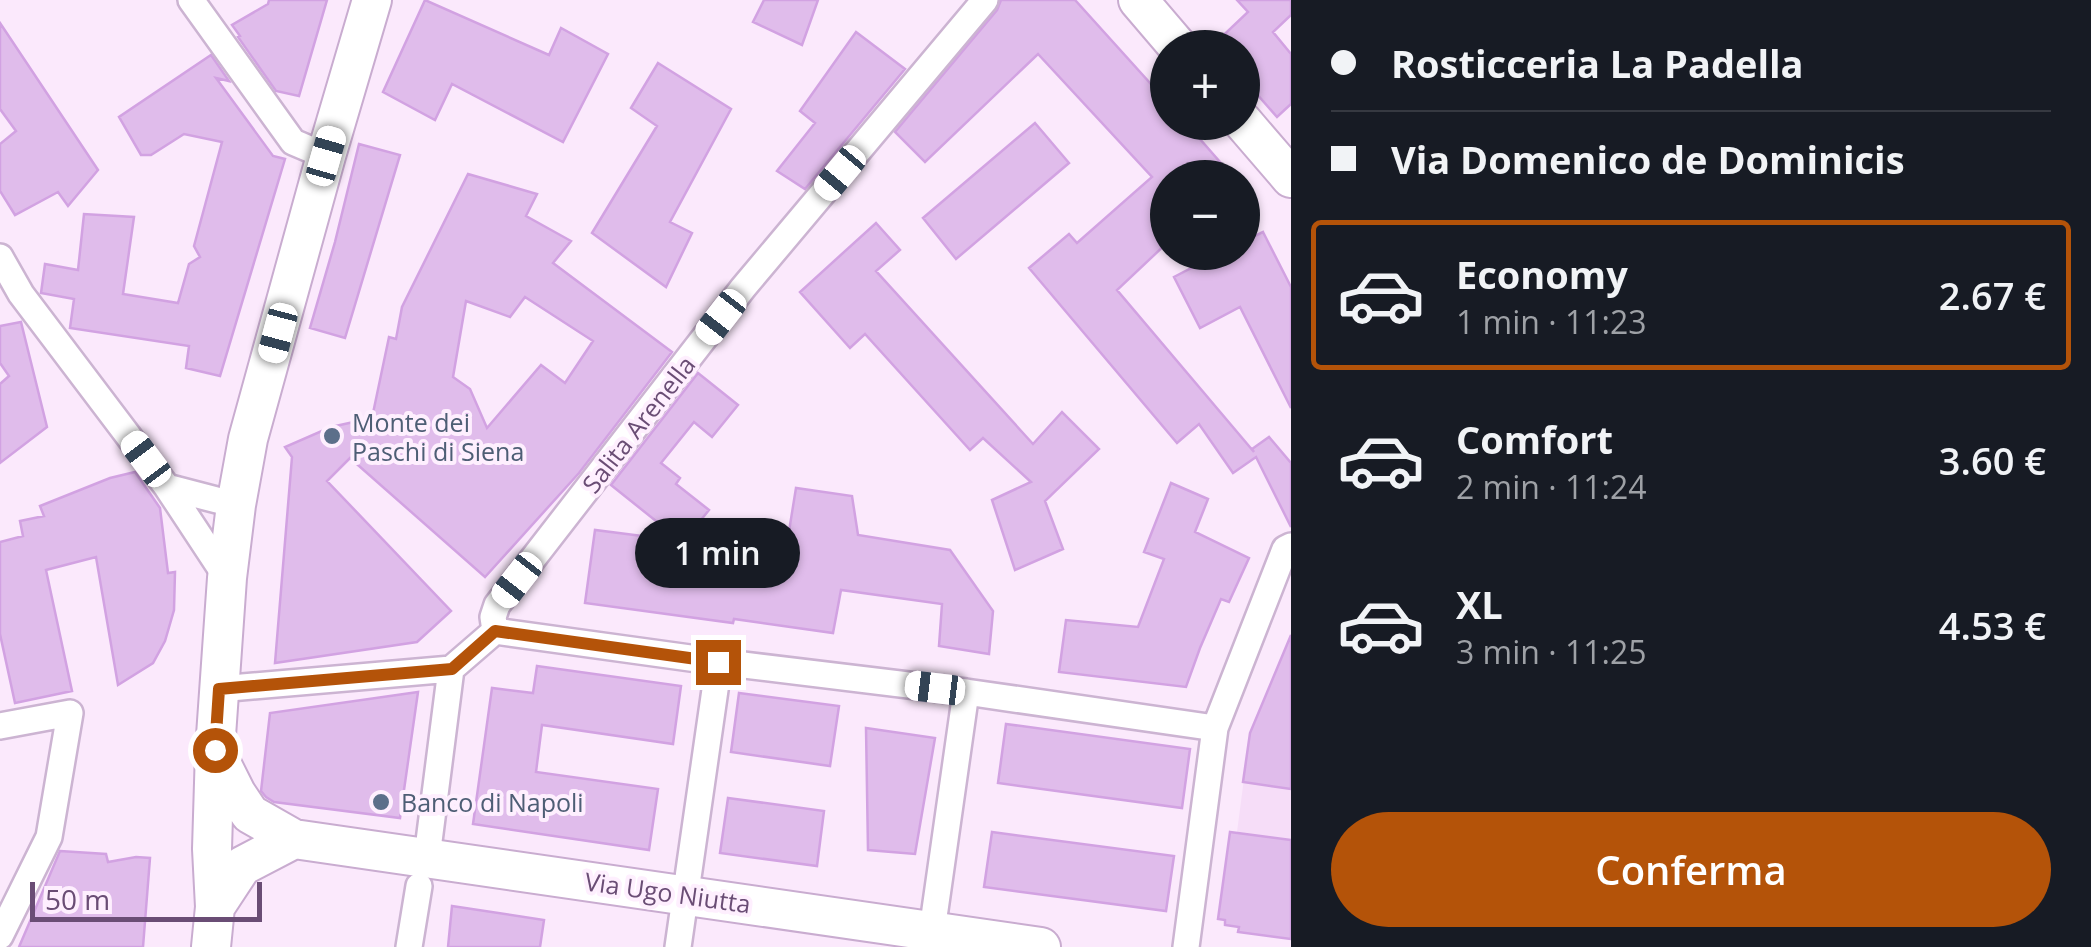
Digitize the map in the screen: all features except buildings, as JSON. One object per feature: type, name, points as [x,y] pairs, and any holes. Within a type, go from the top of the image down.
[{"type":"main road","points":[[211,947],[215,908],[215,750],[236,505],[248,439],[372,0]]},
{"type":"main road","points":[[1138,0],[1164,30]]},
{"type":"main road","points":[[1258,140],[1291,178]]},
{"type":"main road","points":[[215,750],[250,814],[294,839]]},
{"type":"main road","points":[[215,908],[242,866],[294,839]]},
{"type":"main road","name":"Via Ugo Niutta","points":[[294,839],[423,872],[687,894],[931,940],[1042,947]]},
{"type":"street","points":[[191,0],[293,142],[326,156]]},
{"type":"street","name":"Salita Arenella","points":[[452,669],[495,631],[493,617],[497,605],[586,490],[743,288],[985,0]]},
{"type":"street","points":[[0,257],[21,294],[167,487],[228,578]]},
{"type":"street","points":[[167,487],[236,505]]},
{"type":"street","points":[[1186,947],[1215,728],[1285,549],[1291,546]]},
{"type":"street","points":[[495,631],[1215,728]]},
{"type":"street","points":[[678,947],[718,662]]},
{"type":"street","points":[[219,689],[452,669],[423,872],[408,947]]},
{"type":"street","points":[[931,940],[966,692]]},
{"type":"street","points":[[0,726],[70,713],[49,837],[0,936]]},
{"type":"shaded area","points":[[1291,635],[1291,939],[1238,932],[1238,927],[1218,919],[1230,832],[1237,832],[1250,733]]},
{"type":"place","name":"Monte dei Paschi di Siena","points":[[332,436]]},
{"type":"place","name":"Banco di Napoli","points":[[381,802]]},
{"type":"route","points":[[215,750],[219,689],[452,669],[495,631],[718,662]]}]
